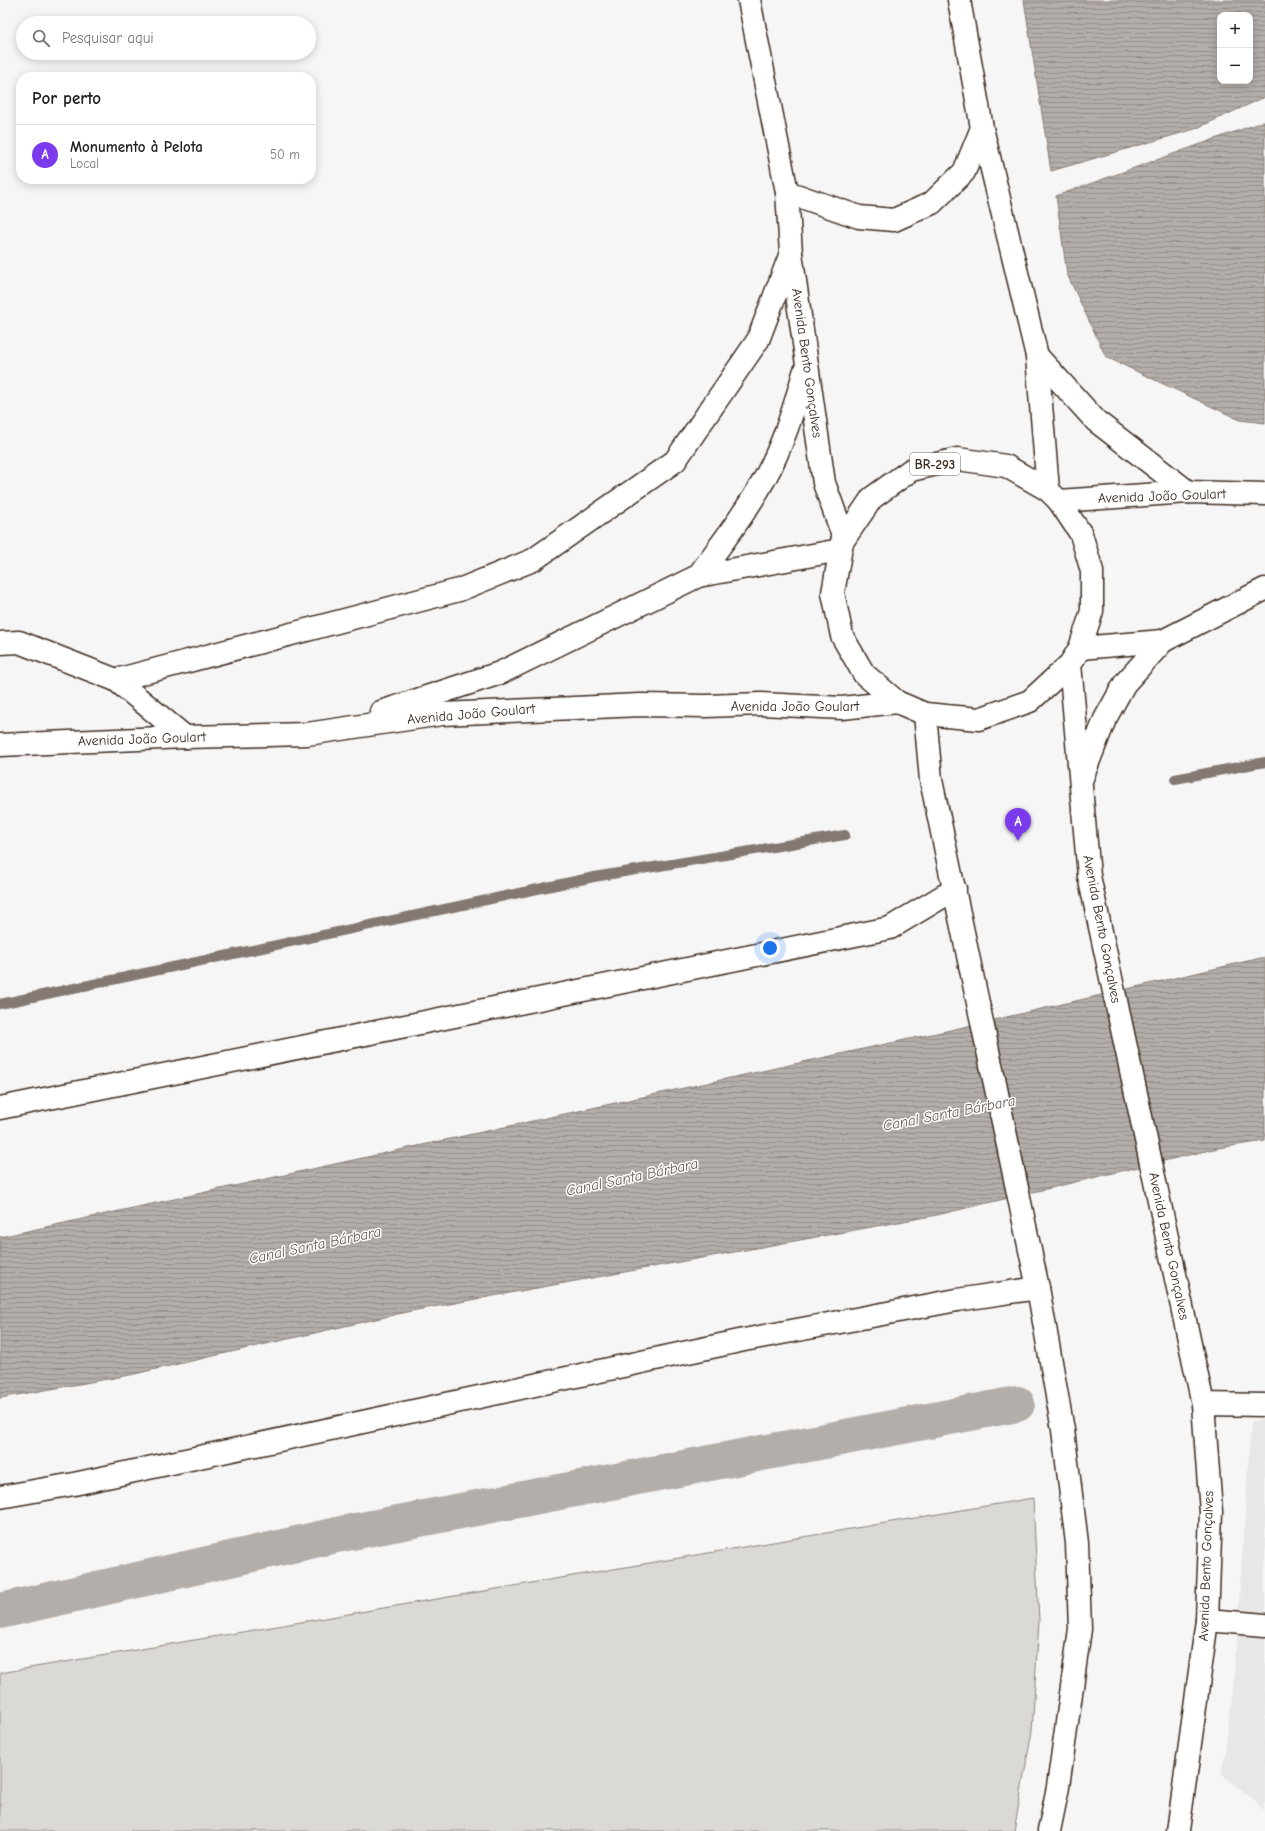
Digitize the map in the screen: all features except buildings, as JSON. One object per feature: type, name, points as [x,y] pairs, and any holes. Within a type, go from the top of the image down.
[{"type":"main road","name":"Avenida Bento Gonçalves","points":[[749,0],[787,192],[791,253],[824,483],[842,544],[833,593],[842,636],[864,674],[897,702]]},
{"type":"main road","points":[[959,0],[982,128],[1037,356],[1054,495]]},
{"type":"main road","points":[[787,192],[859,217],[894,220],[932,203],[964,172],[982,128]]},
{"type":"main road","points":[[116,680],[459,590],[533,560],[675,462],[758,340],[791,253]]},
{"type":"main road","points":[[1037,356],[1096,420],[1188,492]]},
{"type":"main road","points":[[698,576],[727,537],[765,478],[793,411],[806,364]]},
{"type":"main road","name":"BR-293","points":[[842,544],[872,498],[911,470],[958,459],[1006,466],[1054,495]]},
{"type":"main road","name":"Avenida João Goulart","points":[[1054,495],[1188,492],[1265,494]]},
{"type":"main road","name":"Avenida Bento Gonçalves","points":[[1054,495],[1082,534],[1092,571],[1092,611],[1075,656],[1080,781],[1089,876],[1171,1250],[1203,1404],[1211,1512],[1207,1620],[1178,1831]]},
{"type":"main road","name":"Avenida João Goulart","points":[[307,734],[437,695],[500,672],[698,576],[842,544]]},
{"type":"main road","points":[[1075,656],[1163,641],[1265,589]]},
{"type":"main road","points":[[1080,781],[1105,719],[1125,684],[1163,641]]},
{"type":"main road","points":[[0,643],[19,642],[116,680],[185,737]]},
{"type":"main road","name":"Avenida João Goulart","points":[[0,745],[185,737],[307,734],[442,714],[538,708],[640,705],[706,706],[761,704],[842,708],[897,702],[925,714],[979,719],[1030,702],[1075,656]]},
{"type":"main road","points":[[925,714],[931,780],[1038,1288],[1064,1437],[1077,1543],[1080,1629],[1058,1787],[1049,1831]]},
{"type":"main road","points":[[0,1108],[890,928],[955,889]]},
{"type":"main road","points":[[0,1496],[74,1484],[744,1340],[957,1300],[1038,1288]]},
{"type":"main road","points":[[1203,1404],[1265,1405]]},
{"type":"main road","points":[[1207,1620],[1265,1625]]},
{"type":"shaded area","points":[[1265,1419],[1265,1811],[1222,1774],[1233,1690],[1251,1421]]},
{"type":"shaded area","points":[[1033,1498],[1039,1621],[1032,1731],[1014,1831],[0,1831],[0,1673]]},
{"type":"water","points":[[1024,0],[1265,0],[1265,97],[1195,129],[1051,171]]},
{"type":"water","points":[[1265,121],[1265,423],[1240,420],[1106,357],[1067,274],[1056,196]]},
{"type":"water","name":"Canal Santa Bárbara","points":[[1265,957],[1265,1141],[1218,1148],[937,1215],[411,1311],[130,1375],[0,1398],[0,1237],[955,1029]]},
{"type":"waterway","points":[[1175,779],[1265,762]]},
{"type":"waterway","points":[[0,1004],[594,877],[845,835]]},
{"type":"waterway","points":[[0,1611],[341,1534],[1017,1404]]},
{"type":"place","name":"Monumento à Pelota","points":[[1018,841]]}]
